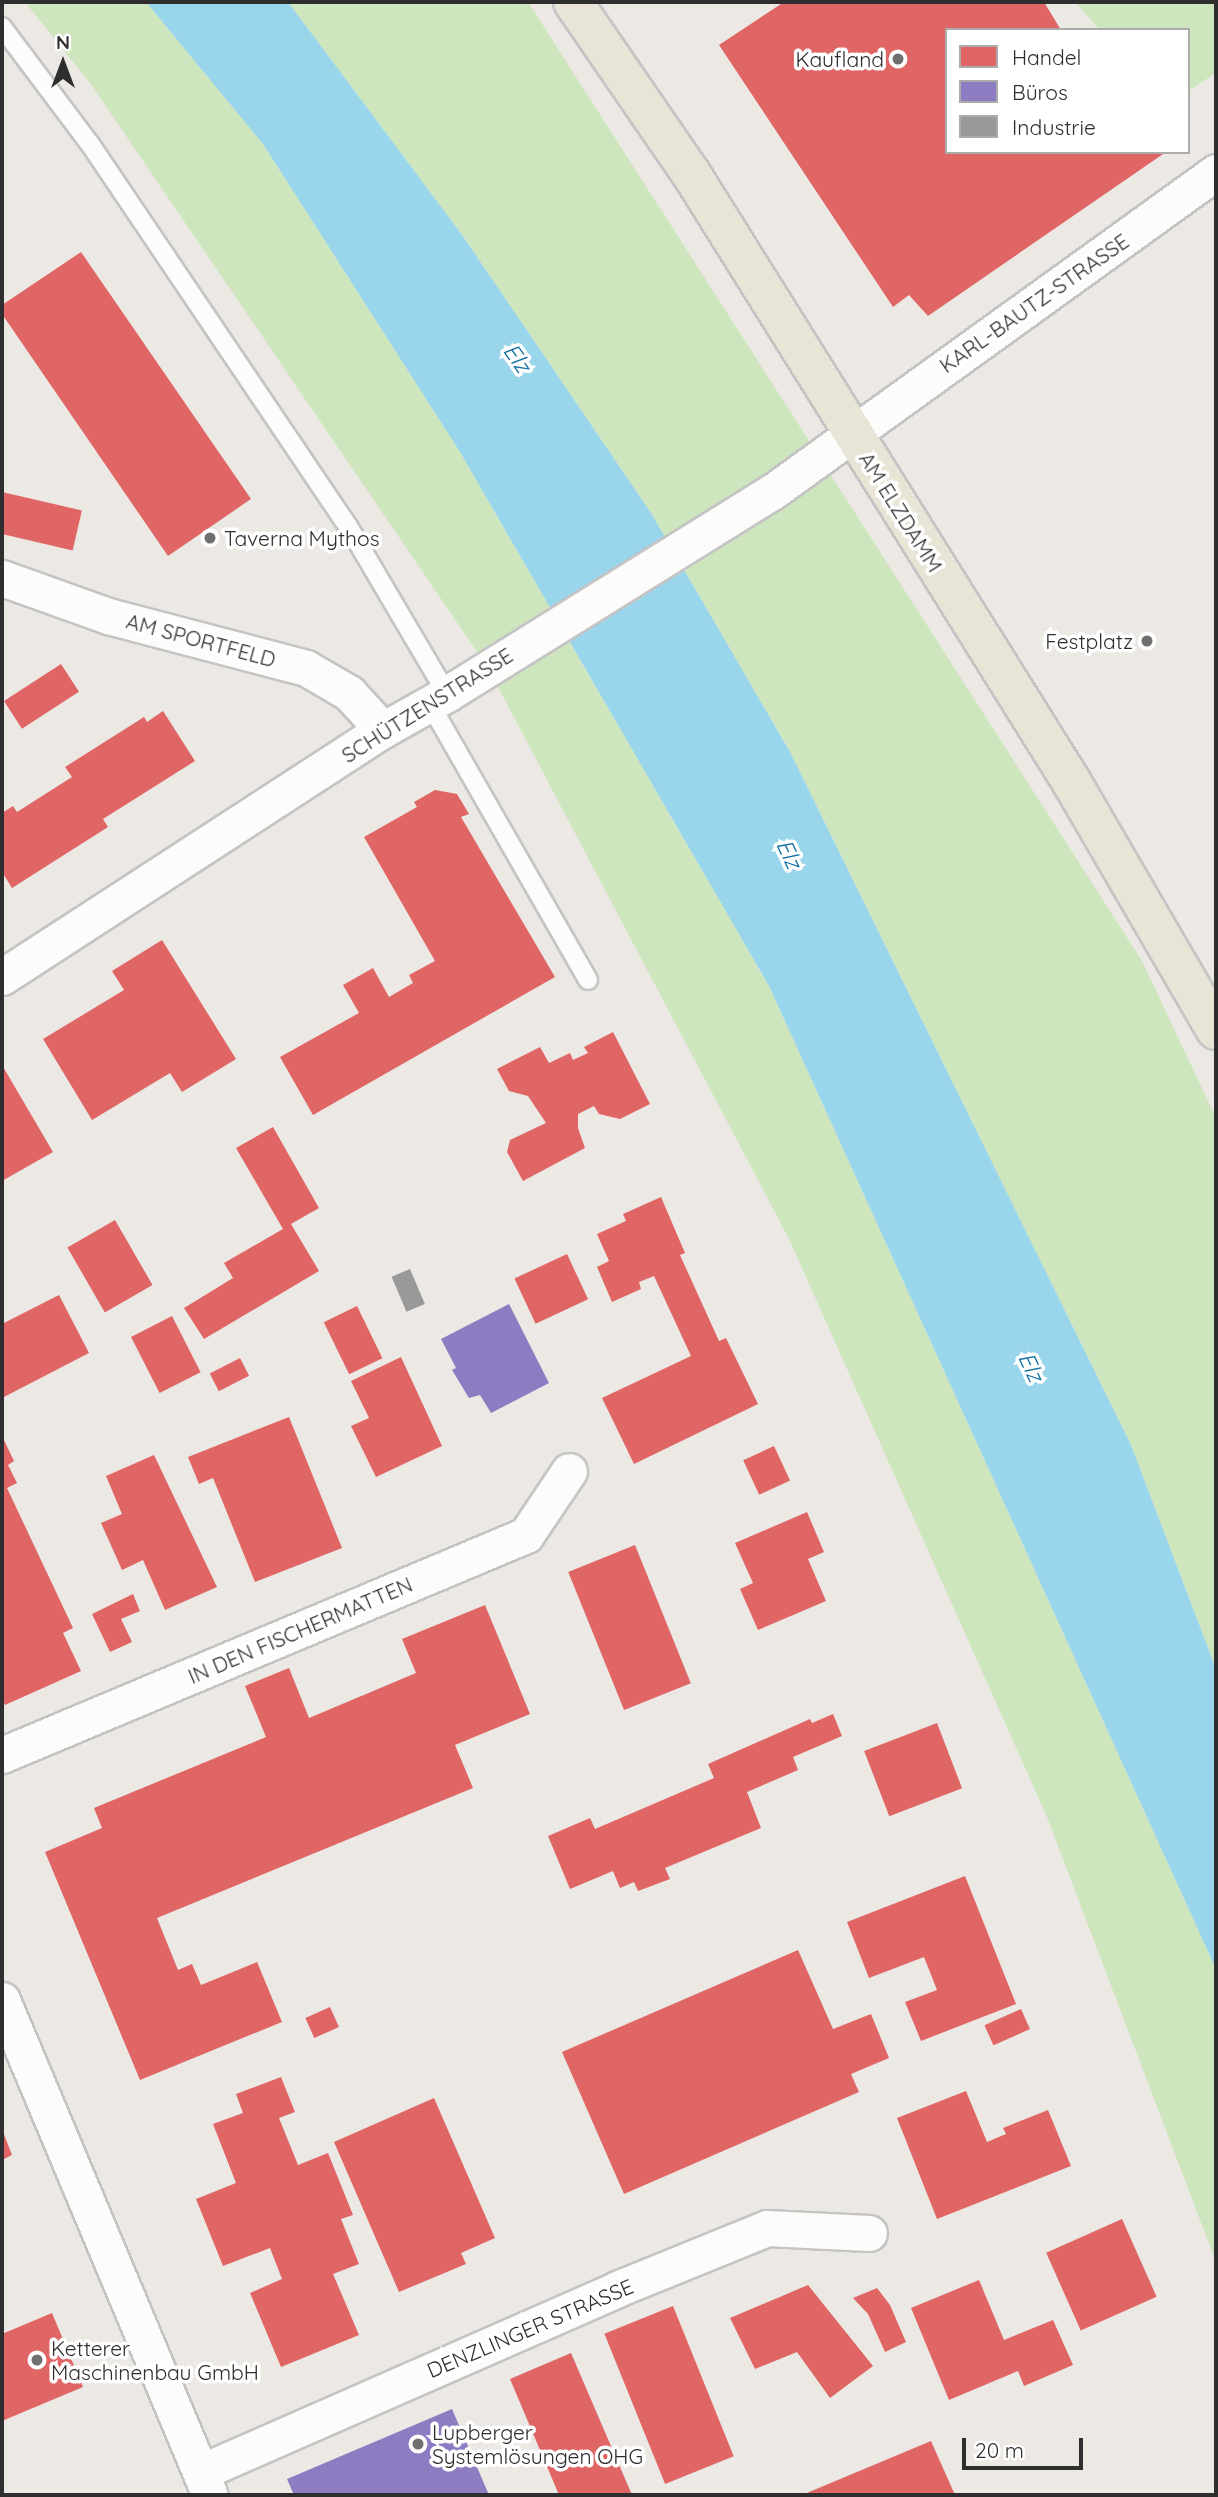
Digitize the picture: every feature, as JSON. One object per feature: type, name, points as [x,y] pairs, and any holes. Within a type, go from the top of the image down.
[{"type":"main road","name":"AM ELZDAMM","points":[[573,2],[692,175],[1071,781],[1216,1030]]},
{"type":"street","name":"KARL-BAUTZ-STRASSE","points":[[852,434],[1216,172]]},
{"type":"street","name":"SCHÜTZENSTRASSE","points":[[2,977],[383,730],[439,699],[772,492],[852,434]]},
{"type":"street","name":"AM SPORTFELD","points":[[2,578],[108,616],[306,668],[349,693],[383,730]]},
{"type":"street","name":"IN DEN FISCHERMATTEN","points":[[2,1755],[526,1535],[569,1471]]},
{"type":"street","name":"DENZLINGER STRASSE","points":[[2,2000],[205,2484],[617,2289],[766,2228],[869,2233]]},
{"type":"lane","points":[[2,27],[90,144],[348,526],[588,980]]},
{"type":"green space","points":[[25,2],[146,2],[263,144],[460,452],[769,986],[1216,1969],[1216,2262],[1047,1817],[789,1239],[488,668],[90,83]]},
{"type":"green space","points":[[288,2],[528,2],[1142,961],[1216,1118],[1216,1669],[1131,1445],[790,752],[651,513],[460,232]]},
{"type":"green space","points":[[1075,2],[1216,2],[1216,73],[1190,90],[1190,28],[1098,28]]},
{"type":"water","name":"Elz","points":[[146,2],[288,2],[460,232],[651,513],[790,752],[1131,1445],[1216,1669],[1216,1969],[769,986],[460,452],[263,144]]},
{"type":"building: Handel","points":[[784,2],[1044,2],[1060,28],[945,28],[945,154],[1163,154],[928,316],[909,295],[893,307],[719,45]]},
{"type":"building: Handel","points":[[81,252],[251,499],[168,556],[2,314],[2,305]]},
{"type":"building: Handel","points":[[2,492],[82,510],[73,550],[2,534]]},
{"type":"building: Handel","points":[[61,664],[79,692],[22,729],[4,701]]},
{"type":"building: Handel","points":[[163,711],[195,761],[103,819],[108,827],[12,888],[2,872],[2,813],[13,806],[17,812],[72,777],[65,767],[144,717],[147,722]]},
{"type":"building: Handel","points":[[435,790],[457,794],[469,814],[461,817],[555,977],[313,1115],[280,1057],[359,1013],[343,985],[373,968],[389,997],[413,983],[409,975],[435,961],[364,837],[417,807],[414,802]]},
{"type":"building: Handel","points":[[162,940],[236,1059],[182,1092],[170,1073],[92,1120],[43,1039],[124,990],[112,971]]},
{"type":"building: Handel","points":[[613,1032],[650,1104],[620,1119],[599,1114],[594,1106],[578,1114],[578,1128],[585,1148],[523,1181],[507,1152],[510,1140],[546,1123],[528,1096],[509,1091],[497,1069],[540,1047],[549,1063],[570,1053],[573,1060],[588,1053],[584,1047]]},
{"type":"building: Handel","points":[[2,1065],[53,1152],[2,1181]]},
{"type":"building: Handel","points":[[273,1127],[319,1208],[291,1224],[319,1271],[204,1339],[184,1308],[233,1278],[224,1263],[283,1229],[236,1148]]},
{"type":"building: Handel","points":[[661,1197],[685,1253],[680,1255],[719,1341],[726,1338],[758,1404],[634,1464],[602,1398],[691,1356],[654,1276],[639,1282],[641,1289],[612,1302],[597,1267],[609,1261],[597,1234],[626,1221],[623,1214]]},
{"type":"building: Handel","points":[[115,1220],[152,1285],[105,1312],[67,1248]]},
{"type":"building: Handel","points":[[567,1254],[588,1299],[536,1324],[514,1279]]},
{"type":"building: Handel","points":[[59,1295],[89,1353],[2,1398],[2,1324]]},
{"type":"building: Handel","points":[[357,1306],[382,1358],[349,1374],[324,1322]]},
{"type":"building: Handel","points":[[172,1316],[201,1372],[160,1393],[131,1337]]},
{"type":"building: Handel","points":[[401,1357],[442,1446],[376,1477],[351,1426],[369,1418],[351,1381]]},
{"type":"building: Handel","points":[[240,1358],[249,1376],[219,1391],[210,1373]]},
{"type":"building: Handel","points":[[289,1417],[342,1548],[255,1582],[213,1478],[199,1484],[188,1457]]},
{"type":"building: Handel","points":[[2,1436],[14,1461],[8,1465],[17,1483],[7,1488],[73,1628],[63,1633],[81,1671],[5,1705],[2,1698]]},
{"type":"building: Handel","points":[[774,1446],[790,1480],[759,1495],[743,1460]]},
{"type":"building: Handel","points":[[154,1455],[217,1587],[165,1610],[143,1560],[122,1570],[101,1523],[122,1514],[106,1476]]},
{"type":"building: Handel","points":[[807,1512],[824,1552],[808,1559],[826,1601],[758,1630],[740,1589],[753,1583],[735,1543]]},
{"type":"building: Handel","points":[[635,1545],[691,1683],[624,1710],[568,1572]]},
{"type":"building: Handel","points":[[133,1594],[140,1611],[121,1619],[132,1642],[110,1652],[92,1614]]},
{"type":"building: Handel","points":[[485,1605],[530,1714],[455,1745],[473,1788],[157,1918],[178,1970],[192,1964],[201,1985],[257,1962],[282,2022],[140,2080],[45,1852],[102,1828],[94,1808],[266,1737],[245,1686],[289,1668],[309,1718],[416,1673],[402,1639]]},
{"type":"building: Handel","points":[[833,1714],[842,1736],[793,1757],[798,1770],[747,1792],[761,1828],[665,1868],[670,1879],[638,1891],[634,1882],[620,1888],[613,1871],[570,1889],[548,1836],[590,1818],[595,1829],[714,1778],[708,1764],[810,1719],[812,1723]]},
{"type":"building: Handel","points":[[937,1723],[962,1788],[889,1816],[864,1751]]},
{"type":"building: Handel","points":[[965,1876],[1016,2004],[921,2041],[905,2002],[937,1990],[924,1957],[869,1978],[847,1922]]},
{"type":"building: Handel","points":[[798,1950],[833,2029],[871,2014],[889,2058],[851,2074],[859,2092],[624,2194],[562,2052]]},
{"type":"building: Handel","points":[[330,2007],[339,2027],[314,2038],[305,2018]]},
{"type":"building: Handel","points":[[1021,2009],[1030,2029],[993,2045],[984,2025]]},
{"type":"building: Handel","points":[[281,2077],[295,2112],[279,2118],[298,2165],[328,2153],[353,2215],[341,2219],[359,2264],[333,2274],[359,2335],[281,2367],[250,2293],[282,2279],[270,2248],[223,2266],[196,2199],[236,2183],[213,2124],[243,2113],[236,2094]]},
{"type":"building: Handel","points":[[966,2091],[987,2142],[1006,2134],[1003,2128],[1048,2110],[1071,2166],[937,2219],[897,2118]]},
{"type":"building: Handel","points":[[434,2098],[495,2238],[461,2253],[466,2264],[399,2292],[334,2142]]},
{"type":"building: Handel","points":[[2,2129],[12,2155],[2,2160]]},
{"type":"building: Handel","points":[[1122,2219],[1157,2297],[1081,2330],[1046,2253]]},
{"type":"building: Handel","points":[[979,2280],[1004,2340],[1053,2320],[1073,2365],[1024,2386],[1018,2371],[949,2400],[911,2308]]},
{"type":"building: Handel","points":[[808,2285],[873,2366],[830,2398],[797,2352],[755,2369],[730,2318]]},
{"type":"building: Handel","points":[[877,2288],[890,2305],[906,2342],[885,2352],[868,2314],[853,2298]]},
{"type":"building: Handel","points":[[673,2306],[734,2456],[665,2484],[604,2334]]},
{"type":"building: Handel","name":"Ketterer Maschinenbau GmbH","points":[[52,2313],[83,2387],[2,2421],[2,2334]]},
{"type":"building: Handel","points":[[571,2353],[632,2495],[559,2495],[510,2379]]},
{"type":"building: Handel","points":[[931,2441],[955,2495],[802,2495]]},
{"type":"building: Büros","points":[[509,1304],[549,1383],[491,1413],[480,1395],[469,1398],[452,1370],[456,1368],[441,1339]]},
{"type":"building: Büros","name":"Lupberger Systemlösungen OHG","points":[[452,2409],[489,2495],[294,2495],[287,2479]]},
{"type":"building: Industrie","points":[[410,1269],[425,1304],[406,1312],[392,1277]]},
{"type":"place","name":"Kaufland","points":[[898,59]]},
{"type":"place","name":"Taverna Mythos","points":[[210,538]]},
{"type":"place","name":"Festplatz","points":[[1147,641]]},
{"type":"place","name":"Ketterer Maschinenbau GmbH","points":[[37,2360]]},
{"type":"place","name":"Lupberger Systemlösungen OHG","points":[[418,2444]]}]
